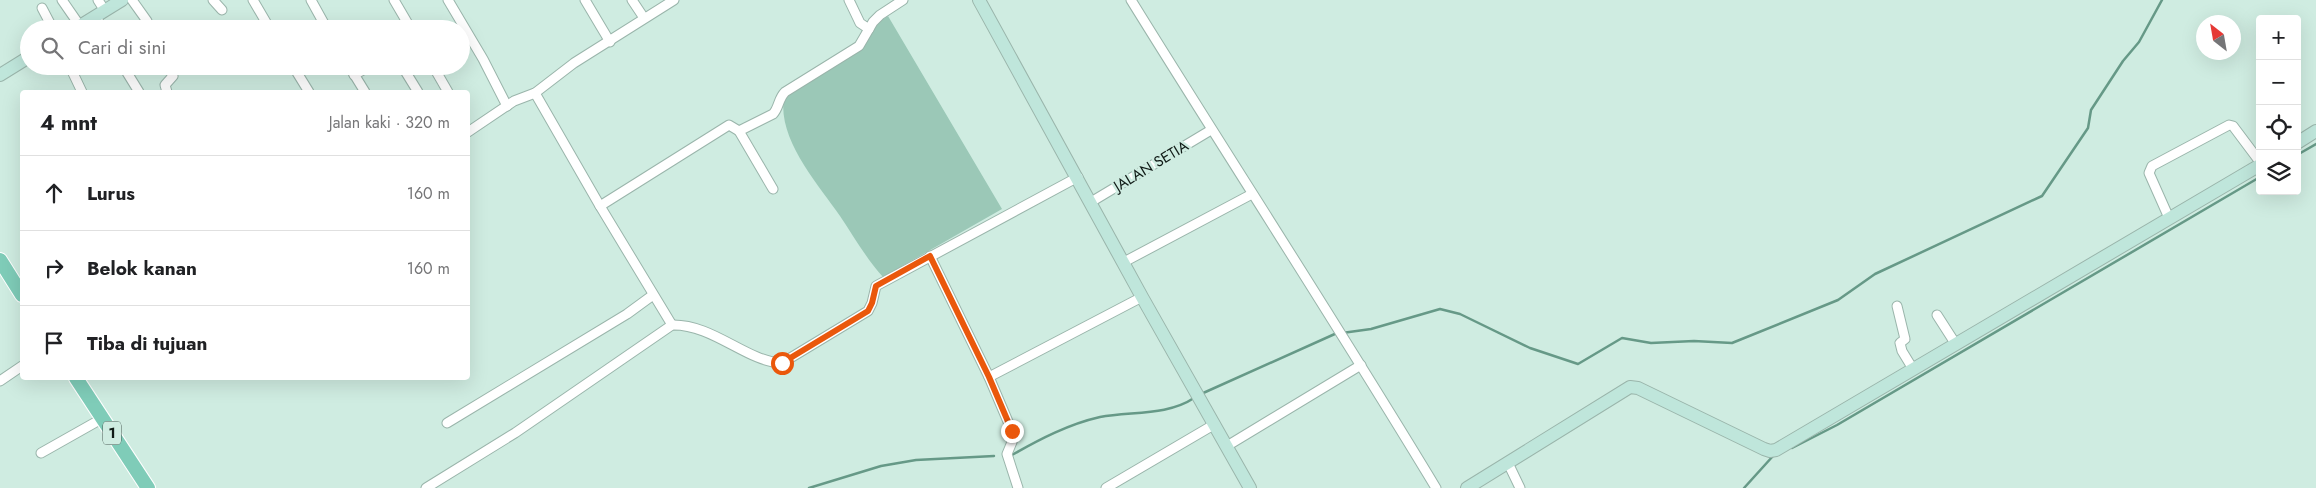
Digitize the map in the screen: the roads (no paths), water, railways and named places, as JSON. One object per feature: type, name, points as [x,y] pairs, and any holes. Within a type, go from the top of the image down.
[{"type":"main road","points":[[0,260],[20,291]]},
{"type":"main road","name":"1","points":[[77,380],[148,488]]},
{"type":"street","points":[[62,0],[74,20]]},
{"type":"street","points":[[87,20],[100,9],[122,0]]},
{"type":"street","points":[[132,0],[146,20]]},
{"type":"street","points":[[214,0],[222,10]]},
{"type":"street","points":[[252,0],[264,20]]},
{"type":"street","points":[[311,0],[322,20]]},
{"type":"street","points":[[394,0],[406,20]]},
{"type":"street","points":[[448,0],[460,20]]},
{"type":"street","points":[[585,0],[610,42]]},
{"type":"street","points":[[632,0],[644,18]]},
{"type":"street","points":[[470,129],[507,106],[535,92],[574,64],[674,0]]},
{"type":"street","points":[[849,0],[860,23],[869,29]]},
{"type":"street","points":[[739,131],[773,114],[779,97],[785,92],[859,46],[880,15],[903,0]]},
{"type":"street","points":[[979,0],[1078,177],[1142,297],[1250,488]]},
{"type":"street","points":[[1131,0],[1211,130],[1362,365],[1436,488]]},
{"type":"street","points":[[42,8],[48,20]]},
{"type":"street","points":[[470,37],[507,106]]},
{"type":"street","points":[[0,75],[20,63]]},
{"type":"street","points":[[74,75],[81,90]]},
{"type":"street","points":[[129,75],[138,90]]},
{"type":"street","points":[[167,90],[166,85],[172,75]]},
{"type":"street","points":[[299,75],[308,90]]},
{"type":"street","points":[[354,75],[364,90]]},
{"type":"street","points":[[408,75],[417,90]]},
{"type":"street","points":[[438,75],[447,90]]},
{"type":"street","points":[[535,92],[600,206],[672,325]]},
{"type":"street","points":[[600,206],[732,124],[739,131],[773,189]]},
{"type":"street","points":[[2169,218],[2149,173],[2152,166],[2229,125],[2233,126],[2256,158]]},
{"type":"street","name":"JALAN SETIA","points":[[1091,202],[1211,130]]},
{"type":"street","points":[[2301,140],[2316,131]]},
{"type":"street","points":[[1467,488],[1625,389],[1634,386],[1764,449],[1773,451],[2256,166]]},
{"type":"street","points":[[426,488],[515,433],[672,325],[696,329],[727,341],[763,360],[782,363],[868,311],[876,286],[1078,177]]},
{"type":"street","points":[[1124,262],[1252,194]]},
{"type":"street","points":[[930,256],[989,377],[1012,431],[1012,442],[1007,454],[1018,488]]},
{"type":"street","points":[[447,422],[627,314],[653,295]]},
{"type":"street","points":[[989,377],[1142,297]]},
{"type":"street","points":[[1897,306],[1900,312],[1905,339],[1900,344],[1902,351],[1913,368]]},
{"type":"street","points":[[1937,315],[1955,343]]},
{"type":"street","points":[[1227,446],[1362,365]]},
{"type":"street","points":[[0,381],[20,367]]},
{"type":"street","points":[[41,453],[103,418]]},
{"type":"street","points":[[1106,488],[1215,424]]},
{"type":"street","points":[[1508,463],[1520,488]]},
{"type":"waterway","points":[[1342,333],[1371,329],[1440,309],[1460,314],[1530,348],[1578,364],[1622,338],[1651,343],[1694,341],[1732,343],[1838,300],[1875,274],[2042,196],[2088,128],[2091,110],[2123,61],[2139,42],[2162,0]]},
{"type":"waterway","points":[[2301,153],[2316,144]]},
{"type":"waterway","points":[[1792,448],[1837,425],[2256,179]]},
{"type":"waterway","points":[[1201,394],[1337,333]]},
{"type":"waterway","points":[[1012,455],[1033,443],[1088,420],[1112,415],[1172,408],[1194,398]]},
{"type":"waterway","points":[[809,488],[881,466],[916,460],[994,456]]},
{"type":"waterway","points":[[1744,488],[1773,456]]}]
